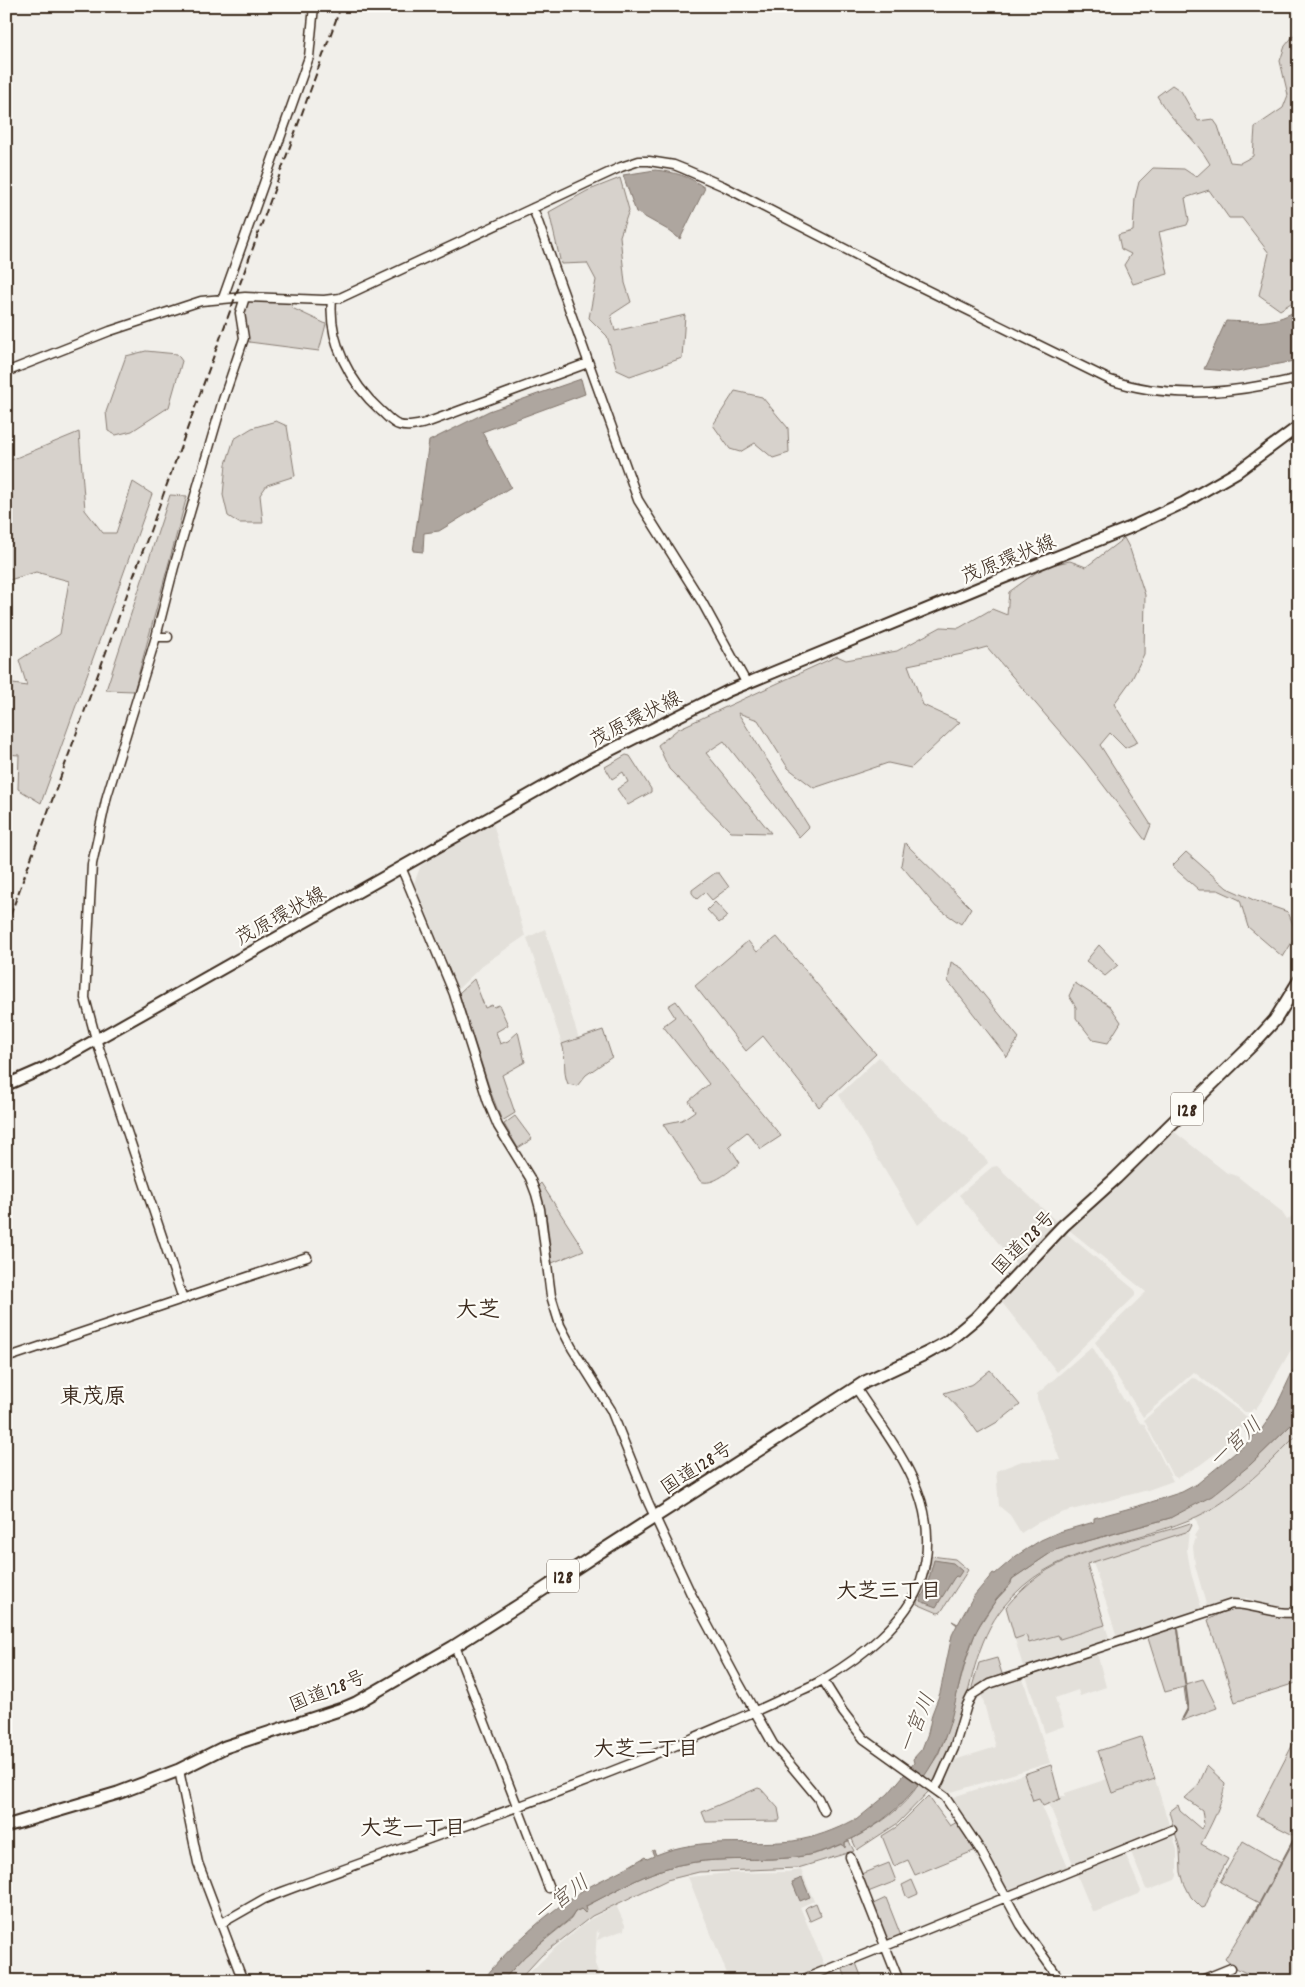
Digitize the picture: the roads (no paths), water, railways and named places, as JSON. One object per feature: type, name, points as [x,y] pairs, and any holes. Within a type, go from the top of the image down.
[{"type":"highway","name":"国道128号","points":[[6,1826],[118,1793],[179,1770],[225,1747],[356,1703],[453,1647],[856,1388],[927,1354],[947,1342],[976,1318],[1063,1226],[1116,1178],[1252,1045],[1293,999],[1299,982]]},
{"type":"main road","name":"茂原環状線","points":[[6,1085],[45,1068],[593,758],[728,692],[988,584],[1129,528],[1183,503],[1236,472],[1299,426]]},
{"type":"street","points":[[223,298],[309,57],[314,6]]},
{"type":"street","points":[[6,372],[110,331],[201,301],[245,297],[332,299],[348,295],[630,163],[649,161],[669,164],[723,186],[886,270],[1110,380],[1146,390],[1191,394],[1250,388],[1299,378]]},
{"type":"street","points":[[533,208],[638,500],[702,602],[747,684]]},
{"type":"street","points":[[183,1299],[96,1038],[85,998],[92,864],[108,796],[156,637],[174,567],[223,400],[244,338],[240,313],[245,297]]},
{"type":"street","points":[[332,299],[336,343],[352,378],[367,399],[400,425],[412,426],[426,423],[588,363]]},
{"type":"street","points":[[156,637],[168,637]]},
{"type":"street","points":[[401,867],[454,994],[488,1102],[498,1126],[530,1178],[536,1194],[540,1209],[551,1296],[560,1325],[572,1348],[612,1410],[655,1516],[691,1594],[773,1744],[818,1798],[824,1811]]},
{"type":"street","points":[[6,1358],[307,1257]]},
{"type":"street","points":[[222,1923],[264,1899],[614,1772],[755,1711],[823,1680],[885,1634],[910,1603],[920,1580],[926,1554],[926,1523],[923,1504],[913,1476],[856,1388]]},
{"type":"street","points":[[931,1786],[939,1782],[954,1748],[967,1705],[972,1695],[989,1684],[1232,1604],[1245,1604],[1289,1614],[1299,1612]]},
{"type":"street","points":[[453,1647],[457,1651],[549,1888]]},
{"type":"street","points":[[823,1680],[842,1712],[864,1739],[945,1797],[981,1852],[1021,1925],[1061,1981]]},
{"type":"street","points":[[179,1770],[198,1863],[244,1981]]},
{"type":"street","points":[[799,1981],[1172,1830]]},
{"type":"street","points":[[850,1857],[899,1981]]},
{"type":"street","points":[[1199,1981],[1231,1968]]},
{"type":"waterway","points":[[1178,1629],[1188,1704],[1188,1709],[1183,1718]]},
{"type":"waterway","points":[[1295,1735],[1299,1729]]},
{"type":"waterway","points":[[1250,1921],[1299,1830]]},
{"type":"railway","points":[[6,927],[341,6]]},
{"type":"district","name":"大芝","points":[[478,1308]]},
{"type":"district","name":"東茂原","points":[[93,1395]]},
{"type":"district","name":"大芝三丁目","points":[[889,1590]]},
{"type":"district","name":"大芝二丁目","points":[[646,1748]]},
{"type":"district","name":"大芝一丁目","points":[[413,1827]]},
{"type":"water label","name":"一宮川","points":[[1235,1442]]},
{"type":"water label","name":"一宮川","points":[[916,1723]]},
{"type":"water label","name":"一宮川","points":[[561,1898]]}]
